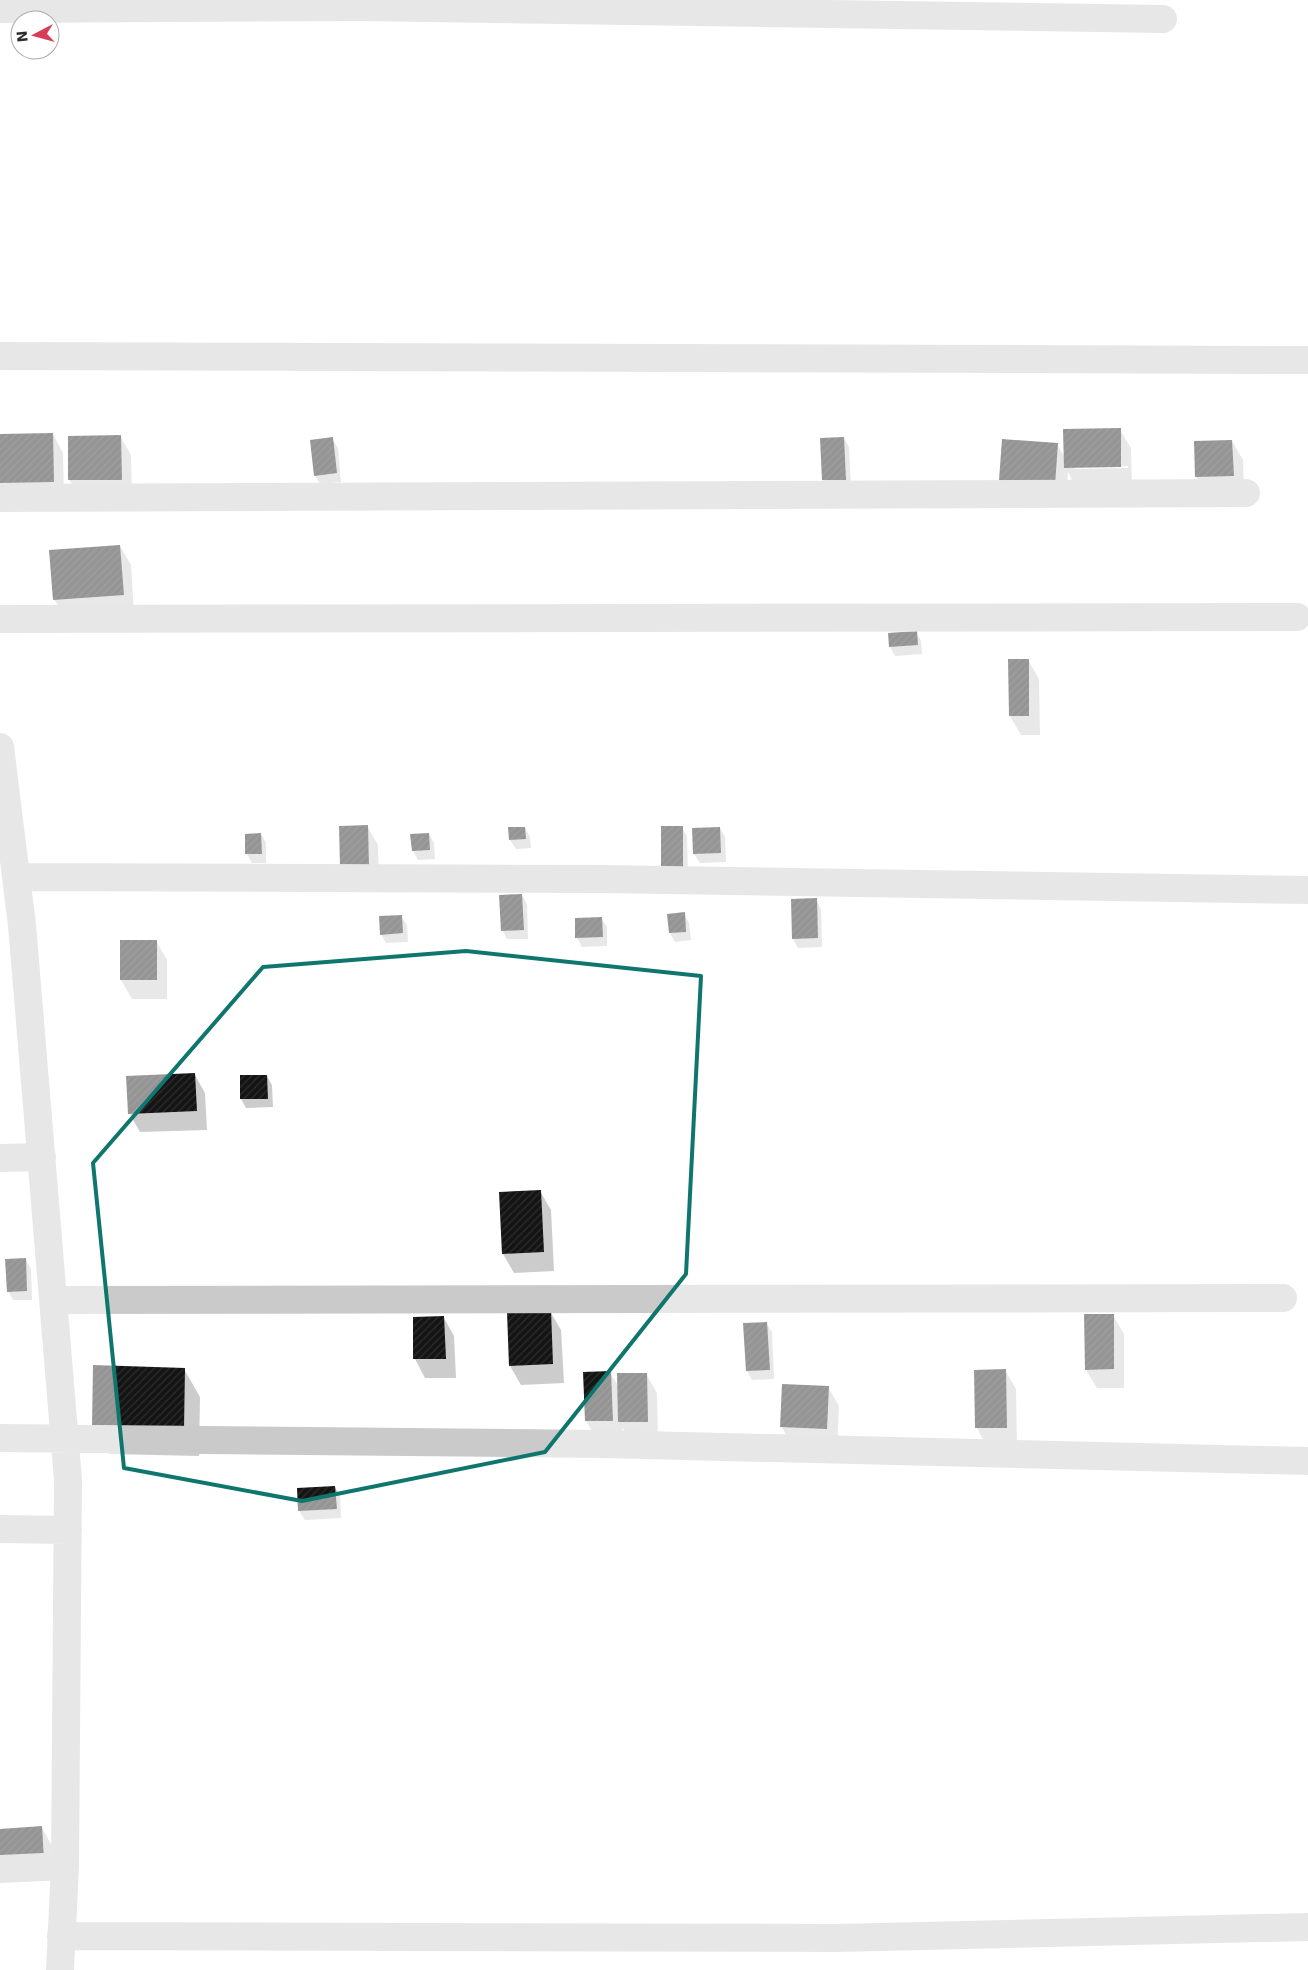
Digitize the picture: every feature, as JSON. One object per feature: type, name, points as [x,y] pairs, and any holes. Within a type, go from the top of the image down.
[{"type":"street","points":[[0,9],[362,7],[1164,19]]},
{"type":"street","points":[[0,356],[1308,360]]},
{"type":"street","points":[[0,498],[1246,493]]},
{"type":"street","points":[[0,619],[1297,617]]},
{"type":"street","points":[[0,747],[17,877],[11,925],[42,1157],[68,1480],[65,1866],[60,1970]]},
{"type":"street","points":[[17,877],[602,879],[1308,890]]},
{"type":"street","points":[[0,1158],[42,1157]]},
{"type":"street","points":[[54,1300],[1283,1298]]},
{"type":"street","points":[[0,1438],[603,1444],[1308,1461]]},
{"type":"street","points":[[0,1529],[68,1530]]},
{"type":"street","points":[[0,1869],[65,1866]]},
{"type":"street","points":[[61,1936],[837,1938],[1308,1927]]},
{"type":"highlighted area","points":[[466,951],[701,976],[686,1274],[545,1452],[302,1501],[124,1468],[93,1163],[263,967]]},
{"type":"building","points":[[1121,428],[1121,467],[1064,468],[1063,429]]},
{"type":"building","points":[[53,433],[54,482],[0,483],[0,434]]},
{"type":"building","points":[[121,435],[122,480],[68,480],[68,436]]},
{"type":"building","points":[[333,437],[337,473],[314,476],[310,440]]},
{"type":"building","points":[[844,437],[846,480],[822,480],[820,438]]},
{"type":"building","points":[[1002,439],[1058,443],[1055,485],[999,480]]},
{"type":"building","points":[[1232,440],[1234,476],[1195,477],[1194,441]]},
{"type":"building","points":[[120,545],[124,595],[53,600],[49,550]]},
{"type":"building","points":[[917,631],[918,645],[889,647],[888,633]]},
{"type":"building","points":[[1008,659],[1029,659],[1029,716],[1009,716]]},
{"type":"building","points":[[368,825],[369,866],[340,866],[339,826]]},
{"type":"building","points":[[661,826],[683,826],[683,870],[661,870]]},
{"type":"building","points":[[508,827],[525,827],[526,839],[509,840]]},
{"type":"building","points":[[720,827],[721,853],[693,854],[692,828]]},
{"type":"building","points":[[261,833],[262,854],[245,854],[245,834]]},
{"type":"building","points":[[429,833],[430,850],[412,851],[410,834]]},
{"type":"building","points":[[522,894],[524,930],[501,931],[499,895]]},
{"type":"building","points":[[817,898],[818,938],[792,939],[791,899]]},
{"type":"building","points":[[685,912],[686,932],[669,933],[667,914]]},
{"type":"building","points":[[402,915],[403,933],[380,935],[379,916]]},
{"type":"building","points":[[602,917],[603,937],[575,938],[575,918]]},
{"type":"building","points":[[120,940],[157,940],[157,980],[120,980]]},
{"type":"building","points":[[195,1073],[197,1111],[128,1114],[126,1076]]},
{"type":"building","points":[[240,1075],[267,1075],[268,1099],[240,1099]]},
{"type":"building","points":[[541,1190],[544,1252],[502,1254],[499,1192]]},
{"type":"building","points":[[26,1258],[27,1291],[7,1292],[5,1259]]},
{"type":"building","points":[[551,1310],[553,1364],[509,1366],[507,1312]]},
{"type":"building","points":[[1084,1314],[1114,1314],[1114,1369],[1085,1370]]},
{"type":"building","points":[[444,1316],[446,1359],[413,1359],[413,1317]]},
{"type":"building","points":[[767,1322],[770,1370],[746,1371],[743,1323]]},
{"type":"building","points":[[93,1365],[185,1368],[184,1429],[92,1426]]},
{"type":"building","points":[[1006,1369],[1007,1428],[975,1428],[974,1370]]},
{"type":"building","points":[[611,1371],[613,1421],[585,1421],[583,1372]]},
{"type":"building","points":[[617,1373],[647,1373],[648,1422],[618,1422]]},
{"type":"building","points":[[782,1384],[829,1386],[827,1429],[780,1427]]},
{"type":"building","points":[[335,1486],[337,1509],[298,1511],[297,1488]]},
{"type":"building","points":[[42,1826],[44,1860],[0,1863],[0,1829]]}]
